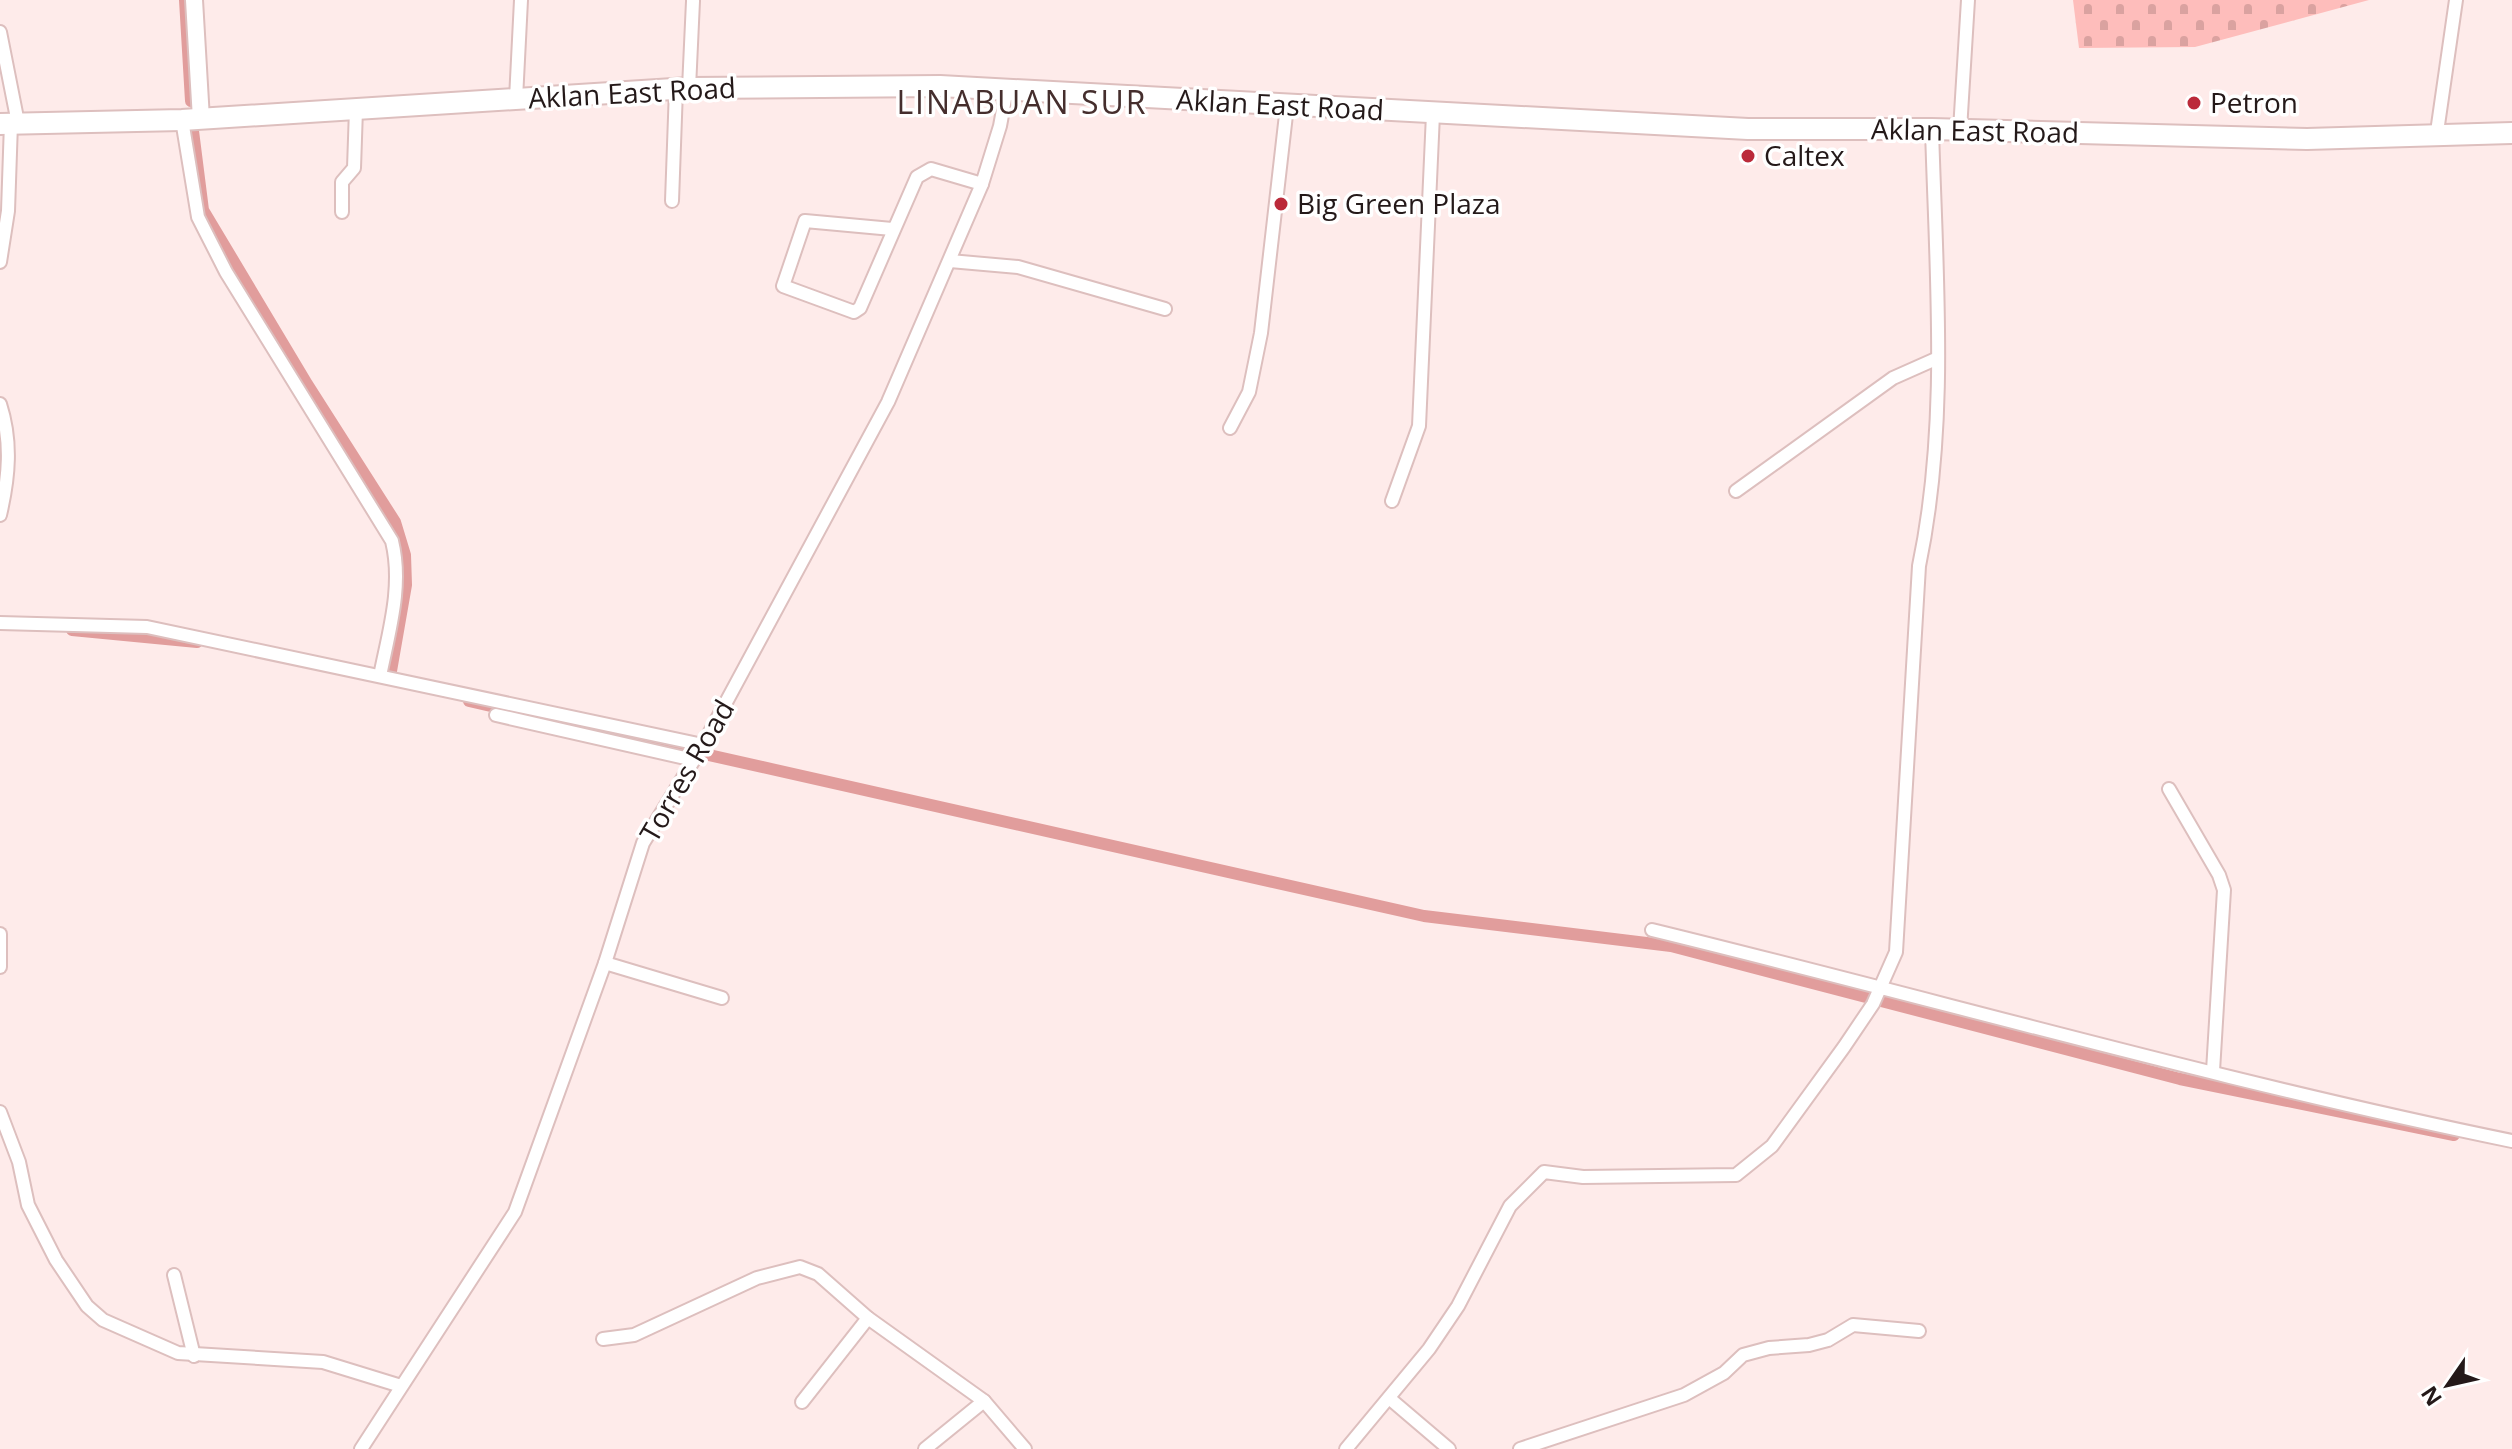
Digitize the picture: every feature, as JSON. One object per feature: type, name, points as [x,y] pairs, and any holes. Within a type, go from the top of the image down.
[{"type":"main road","name":"Aklan East Road","points":[[10,124],[192,120],[682,88],[1007,88],[1287,106],[1748,129],[1932,129],[2307,139],[2437,132],[2512,133]]},
{"type":"street","points":[[194,0],[192,120],[198,217],[226,272],[392,541],[398,565],[397,585],[380,676]]},
{"type":"street","points":[[516,99],[521,0]]},
{"type":"street","points":[[1960,130],[1968,0]]},
{"type":"street","points":[[2437,132],[2456,0]]},
{"type":"street","points":[[672,201],[693,1]]},
{"type":"street","points":[[0,32],[10,124],[8,211],[0,262]]},
{"type":"street","name":"Torres Road","points":[[361,1449],[515,1212],[605,963],[643,843],[698,753],[888,402],[982,184],[1000,126],[1007,88]]},
{"type":"street","points":[[1230,428],[1249,392],[1261,333],[1287,106]]},
{"type":"street","points":[[342,212],[342,182],[354,168],[356,109]]},
{"type":"street","points":[[1392,501],[1419,426],[1433,114]]},
{"type":"street","points":[[1346,1449],[1429,1349],[1458,1306],[1510,1206],[1544,1172],[1583,1177],[1736,1175],[1772,1146],[1873,1004],[1896,952],[1919,566],[1932,503],[1938,358],[1932,129]]},
{"type":"street","points":[[892,229],[805,221],[783,286],[854,312],[860,308],[917,177],[931,169],[982,184]]},
{"type":"street","points":[[950,261],[1018,267],[1165,309]]},
{"type":"street","points":[[1736,491],[1893,378],[1938,358]]},
{"type":"street","points":[[0,404],[7,426],[8,466],[0,515]]},
{"type":"street","points":[[0,623],[147,627],[380,676],[698,753]]},
{"type":"street","points":[[496,715],[698,753]]},
{"type":"street","points":[[2169,789],[2219,875],[2224,890],[2213,1071]]},
{"type":"street","points":[[1652,930],[2213,1071],[2328,1103],[2512,1141]]},
{"type":"street","points":[[0,934],[0,967]]},
{"type":"street","points":[[605,963],[722,998]]},
{"type":"street","points":[[0,1112],[19,1162],[28,1205],[56,1260],[87,1306],[103,1320],[178,1353],[323,1362],[401,1386]]},
{"type":"street","points":[[603,1339],[634,1335],[757,1278],[800,1267],[818,1274],[868,1318],[984,1401],[1025,1449]]},
{"type":"street","points":[[174,1275],[194,1356]]},
{"type":"street","points":[[802,1402],[868,1318]]},
{"type":"street","points":[[1520,1449],[1684,1395],[1724,1373],[1743,1355],[1828,1340],[1853,1325],[1919,1331]]},
{"type":"street","points":[[1389,1398],[1449,1449]]},
{"type":"street","points":[[925,1449],[984,1401]]},
{"type":"green space","points":[[2073,0],[2369,0],[2195,47],[2079,48]]},
{"type":"waterway","points":[[185,0],[191,101]]},
{"type":"waterway","points":[[193,131],[203,210],[307,384],[395,522],[405,555],[406,585],[391,671]]},
{"type":"waterway","points":[[72,630],[197,642]]},
{"type":"waterway","points":[[469,701],[1424,916],[1671,946],[2180,1079],[2454,1135]]},
{"type":"place","name":"Petron","points":[[2194,103]]},
{"type":"place","name":"Caltex","points":[[1748,156]]},
{"type":"place","name":"Big Green Plaza","points":[[1281,204]]},
{"type":"district","name":"LINABUAN SUR","points":[[1022,103]]}]
